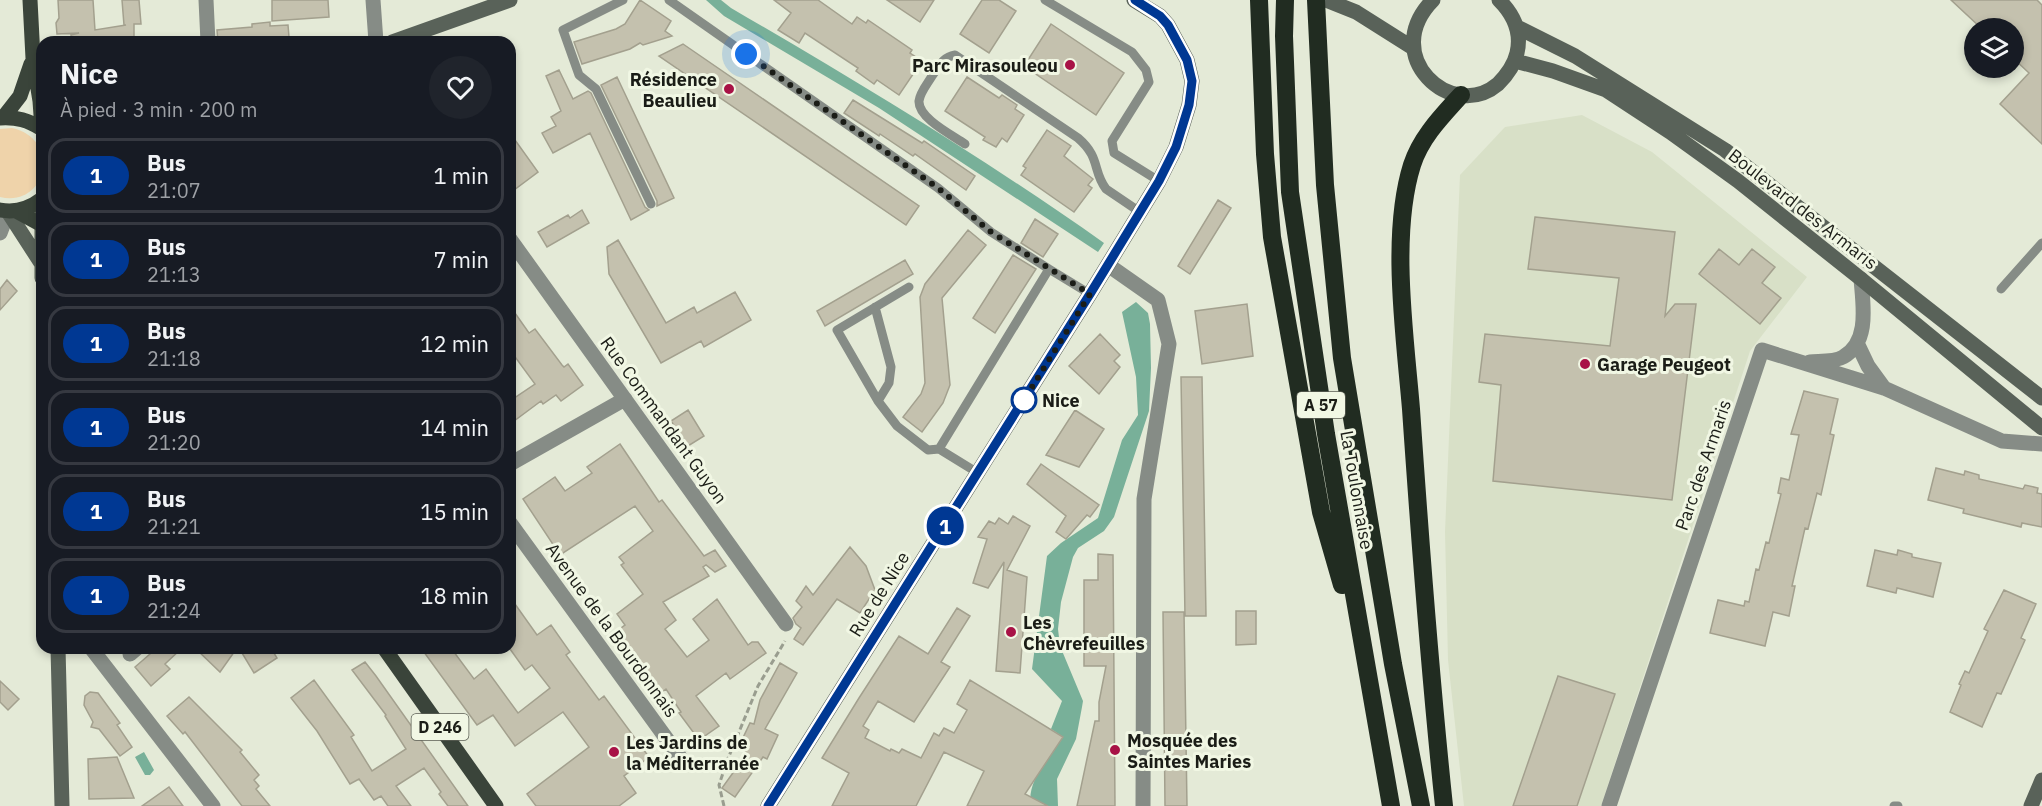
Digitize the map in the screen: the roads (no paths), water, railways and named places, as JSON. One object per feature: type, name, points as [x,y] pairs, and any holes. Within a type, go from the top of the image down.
[{"type":"highway","points":[[1259,0],[1265,154],[1272,237],[1321,512],[1369,682]]},
{"type":"highway","name":"La Toulonnaise","points":[[1285,0],[1284,36],[1290,192],[1326,434],[1391,806]]},
{"type":"highway","name":"La Toulonnaise","points":[[1316,0],[1325,185],[1342,358],[1394,664],[1421,806]]},
{"type":"highway","points":[[1444,806],[1423,581],[1404,309],[1402,219],[1410,175],[1419,149],[1435,123],[1461,95]]},
{"type":"main road","points":[[30,0],[36,76]]},
{"type":"main road","points":[[409,36],[510,0]]},
{"type":"main road","name":"Rue de Nice","points":[[768,806],[1108,265],[1159,181],[1176,147],[1189,105],[1192,81],[1187,60],[1168,25],[1160,16],[1134,0]]},
{"type":"main road","points":[[1326,0],[1356,12],[1413,48]]},
{"type":"main road","points":[[1432,0],[1421,14],[1414,30],[1413,48],[1418,65],[1429,80],[1443,90],[1461,95],[1478,94],[1494,87],[1506,76],[1515,61],[1519,44],[1517,27],[1510,12],[1499,0]]},
{"type":"main road","name":"Boulevard des Armaris","points":[[1517,27],[1575,56],[1725,150],[2042,398]]},
{"type":"main road","points":[[2,118],[25,87],[33,58]]},
{"type":"main road","name":"Boulevard des Armaris","points":[[1515,61],[1553,71],[1606,90],[1670,132],[1738,181],[2042,428]]},
{"type":"main road","points":[[2,118],[15,117],[36,125]]},
{"type":"main road","points":[[8,211],[36,204]]},
{"type":"main road","points":[[8,211],[36,223]]},
{"type":"main road","points":[[8,211],[36,261]]},
{"type":"main road","points":[[58,654],[62,806]]},
{"type":"main road","name":"D 246","points":[[388,654],[496,806]]},
{"type":"main road","points":[[2031,806],[2042,780]]},
{"type":"street","points":[[206,0],[208,36]]},
{"type":"street","points":[[373,0],[376,36]]},
{"type":"street","points":[[0,233],[8,211]]},
{"type":"street","name":"Rue Commandant Guyon","points":[[516,247],[786,624]]},
{"type":"street","points":[[1108,265],[1158,300],[1168,344],[1144,499],[1143,806]]},
{"type":"street","points":[[1804,363],[1842,358],[1858,345],[1864,319],[1861,279]]},
{"type":"street","points":[[1858,345],[1868,366],[1884,388]]},
{"type":"street","name":"Parc des Armaris","points":[[1610,806],[1762,350],[1884,388],[2002,441],[2042,444]]},
{"type":"street","points":[[516,461],[625,399]]},
{"type":"street","name":"Avenue de la Bourdonnais","points":[[516,531],[682,760]]},
{"type":"street","points":[[96,654],[213,806]]},
{"type":"lane","points":[[623,0],[563,30],[579,75],[596,89],[651,204]]},
{"type":"lane","points":[[669,0],[938,188],[991,232],[1090,294]]},
{"type":"lane","points":[[1045,0],[1132,52],[1146,70],[1149,82],[1112,141],[1114,153],[1159,181]]},
{"type":"lane","points":[[965,144],[930,120],[920,109],[919,101],[920,95],[939,65],[949,56],[956,55],[1078,138],[1094,155],[1102,184],[1138,216]]},
{"type":"lane","points":[[2001,289],[2042,243]]},
{"type":"lane","points":[[939,449],[1049,268]]},
{"type":"lane","points":[[909,287],[837,330],[878,401],[897,426],[928,450],[939,449],[978,473]]},
{"type":"lane","points":[[875,307],[891,367],[890,383],[878,401]]},
{"type":"place","name":"Parc Mirasouleou","points":[[1070,65]]},
{"type":"place","name":"Résidence Beaulieu","points":[[729,89]]},
{"type":"place","name":"Garage Peugeot","points":[[1585,364]]},
{"type":"place","name":"Nice","points":[[1024,400]]},
{"type":"place","name":"Les Chèvrefeuilles","points":[[1011,632]]},
{"type":"place","name":"Mosquée des Saintes Maries","points":[[1115,750]]},
{"type":"place","name":"Les Jardins de la Méditerranée","points":[[614,752]]}]
